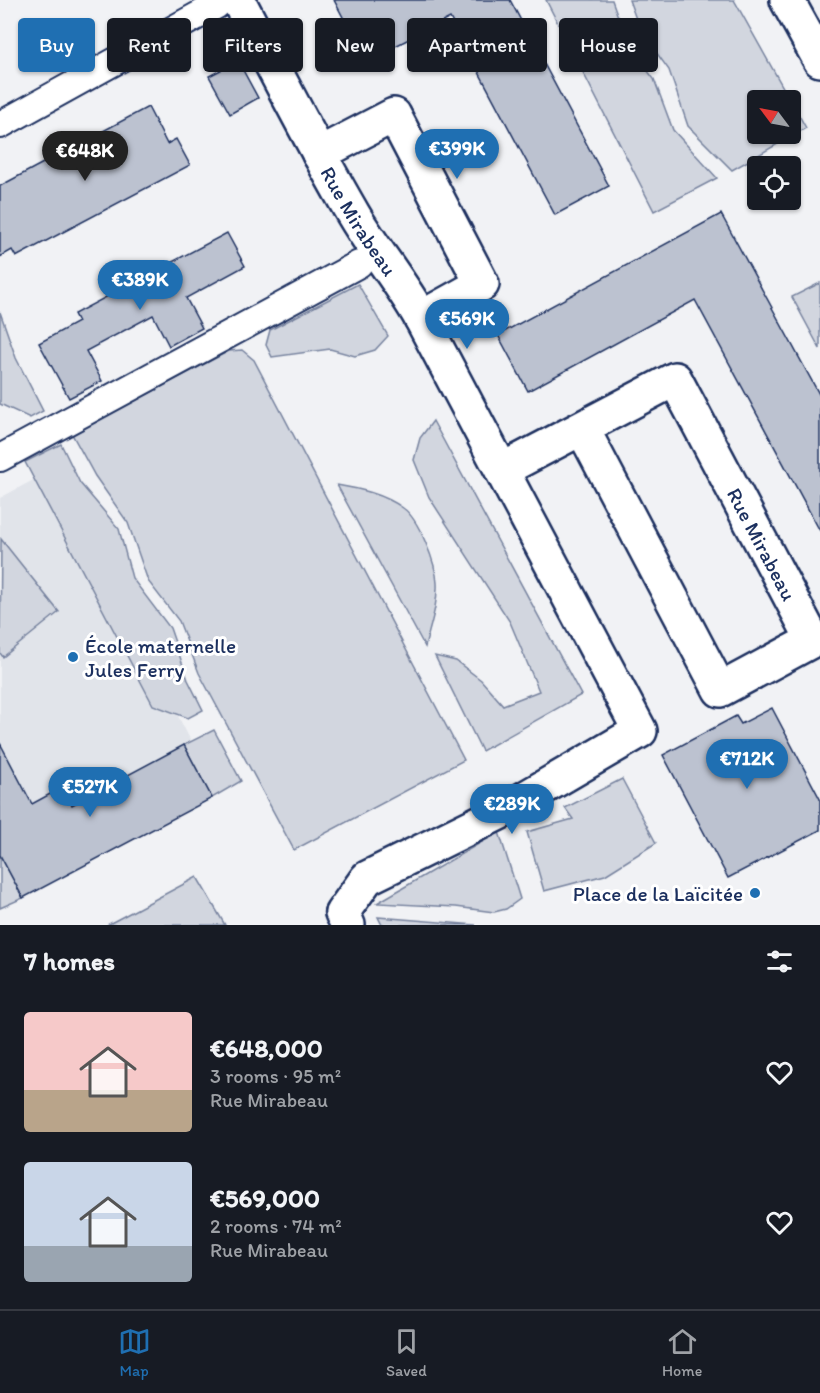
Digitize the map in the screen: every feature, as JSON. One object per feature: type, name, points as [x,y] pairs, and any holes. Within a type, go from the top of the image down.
[{"type":"street","points":[[787,0],[820,60]]},
{"type":"street","points":[[0,125],[228,2]]},
{"type":"street","name":"Rue Mirabeau","points":[[228,2],[354,216],[421,318],[640,730],[503,811],[367,878],[342,913],[348,925]]},
{"type":"street","name":"Rue Mirabeau","points":[[318,154],[394,115],[482,284],[421,318]]},
{"type":"street","points":[[0,458],[359,264]]},
{"type":"street","name":"Rue Mirabeau","points":[[502,470],[675,379],[816,640],[720,690],[582,428]]},
{"type":"shaded area","points":[[546,0],[612,0],[618,18],[559,18],[559,25]]},
{"type":"shaded area","points":[[629,0],[734,0],[784,90],[747,90],[747,144],[778,144],[757,156],[747,156],[747,161],[732,170],[688,126],[669,70],[658,55],[658,18],[636,18]]},
{"type":"shaded area","points":[[583,72],[649,72],[654,79],[673,130],[717,178],[654,211]]},
{"type":"shaded area","points":[[801,119],[806,128],[801,131]]},
{"type":"shaded area","points":[[820,283],[820,349],[792,297]]},
{"type":"shaded area","points":[[358,284],[388,336],[375,350],[355,356],[330,349],[272,357],[266,345],[270,330]]},
{"type":"shaded area","points":[[0,312],[16,358],[43,411],[30,418],[0,404]]},
{"type":"shaded area","points":[[242,350],[254,360],[464,760],[294,850],[199,673],[179,621],[148,581],[128,523],[95,476],[72,434],[229,351]]},
{"type":"shaded area","points":[[433,421],[581,695],[482,751],[435,656],[456,661],[481,680],[503,705],[539,691],[510,622],[429,497],[414,460],[420,438]]},
{"type":"shaded area","points":[[61,444],[80,483],[119,529],[132,578],[170,628],[188,680],[203,710],[188,718],[153,705],[25,462]]},
{"type":"shaded area","points":[[50,471],[191,741],[0,908],[0,498]]},
{"type":"shaded area","points":[[337,485],[372,493],[396,503],[409,514],[421,532],[430,554],[437,583],[435,607],[425,647]]},
{"type":"shaded area","points":[[1,539],[59,612],[3,657],[0,653]]},
{"type":"shaded area","points":[[214,730],[241,781],[212,798],[184,745]]},
{"type":"shaded area","points":[[622,779],[656,843],[605,875],[544,891],[527,832],[573,819],[565,808]]},
{"type":"shaded area","points":[[499,832],[520,899],[506,909],[494,912],[456,907],[377,903]]},
{"type":"shaded area","points":[[0,855],[23,898],[0,908]]},
{"type":"shaded area","points":[[197,877],[225,925],[107,925]]},
{"type":"shaded area","points":[[378,917],[476,925],[382,925]]},
{"type":"building","points":[[334,0],[510,0],[520,18],[407,18],[407,40],[395,46],[395,18],[343,18]]},
{"type":"building","points":[[547,70],[609,186],[555,215],[479,72],[547,72]]},
{"type":"building","points":[[217,72],[244,72],[258,98],[230,114],[209,76]]},
{"type":"building","points":[[148,107],[167,144],[176,139],[190,165],[16,257],[12,250],[0,257],[0,186]]},
{"type":"building","points":[[721,214],[820,396],[820,531],[695,300],[528,391],[498,335]]},
{"type":"building","points":[[227,233],[245,266],[186,298],[202,328],[169,346],[153,315],[86,351],[102,381],[69,398],[39,343],[78,322],[74,314]]},
{"type":"building","points":[[772,708],[820,799],[820,830],[728,878],[663,755],[736,716],[741,724]]},
{"type":"building","points":[[0,743],[32,804],[63,787],[72,805],[184,745],[212,798],[23,898],[0,855]]},
{"type":"place","name":"École maternelle Jules Ferry","points":[[73,657]]},
{"type":"place","name":"Place de la Laïcitée","points":[[755,893]]}]
